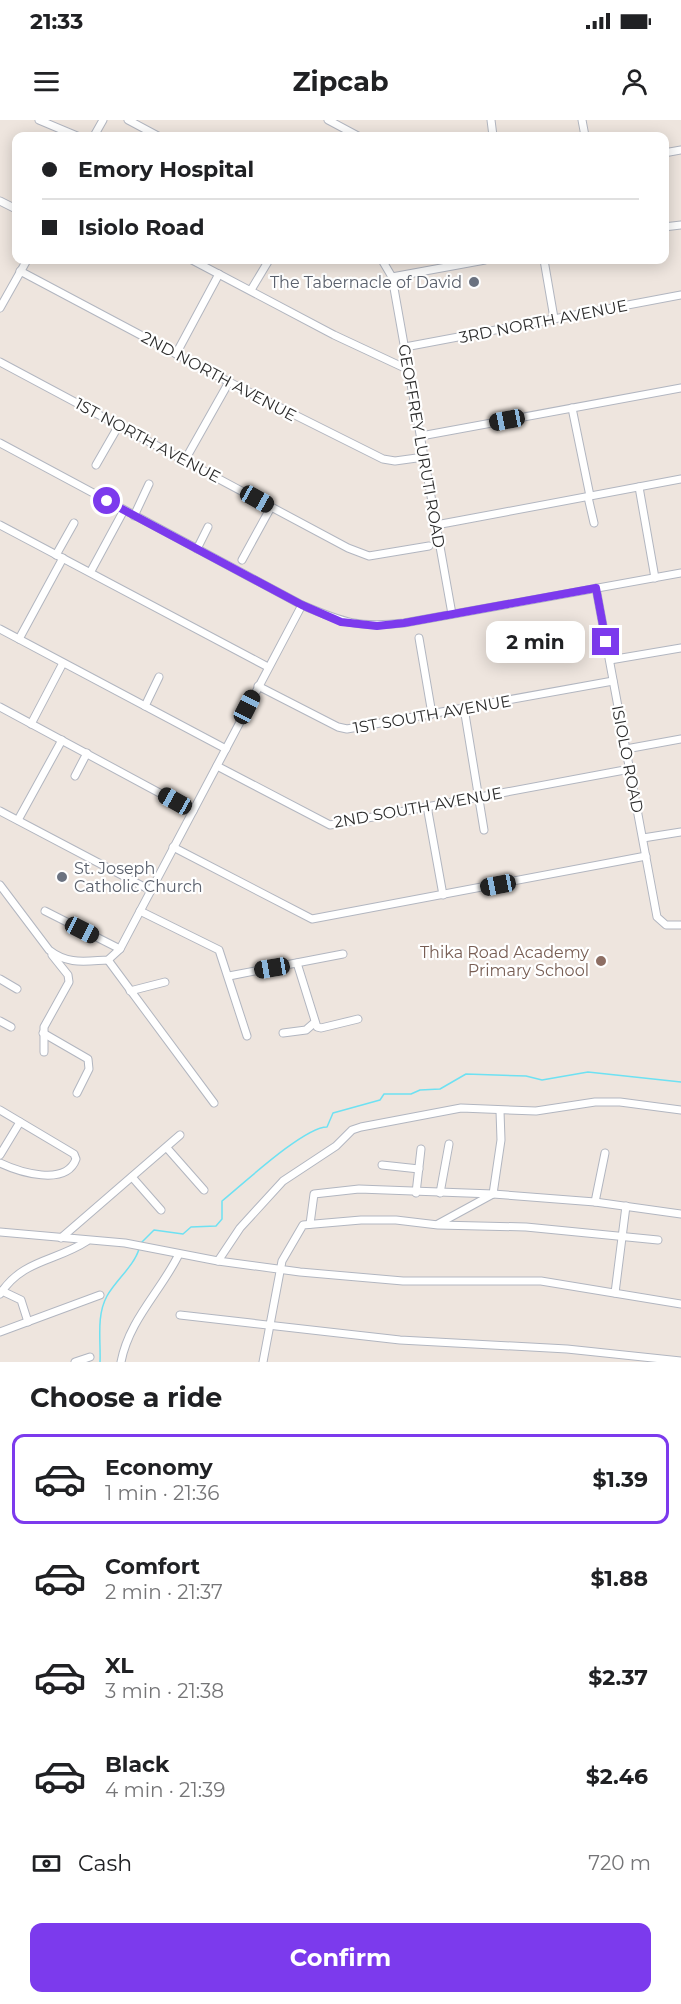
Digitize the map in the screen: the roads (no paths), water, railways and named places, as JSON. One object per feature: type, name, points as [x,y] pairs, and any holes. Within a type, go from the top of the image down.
[{"type":"street","points":[[39,120],[68,132]]},
{"type":"street","points":[[328,120],[350,132]]},
{"type":"street","points":[[132,121],[151,132]]},
{"type":"street","points":[[0,308],[24,264]]},
{"type":"street","points":[[200,264],[334,335],[409,370]]},
{"type":"street","points":[[251,290],[267,264]]},
{"type":"street","name":"GEOFFREY LURUTI ROAD","points":[[384,264],[392,277],[436,525],[434,545],[452,614]]},
{"type":"street","points":[[392,277],[448,264]]},
{"type":"street","points":[[545,264],[554,318]]},
{"type":"street","name":"2ND NORTH AVENUE","points":[[20,271],[229,382],[383,459],[395,461],[424,457]]},
{"type":"street","points":[[176,354],[219,274]]},
{"type":"street","name":"3RD NORTH AVENUE","points":[[405,346],[681,295]]},
{"type":"street","name":"1ST NORTH AVENUE","points":[[0,362],[271,507],[369,556],[434,545]]},
{"type":"street","points":[[185,460],[229,382]]},
{"type":"street","points":[[421,436],[681,388]]},
{"type":"street","points":[[572,408],[594,523]]},
{"type":"street","points":[[96,465],[119,425]]},
{"type":"street","points":[[0,443],[302,605],[341,622],[360,625],[404,623],[681,573]]},
{"type":"street","points":[[436,525],[681,479]]},
{"type":"street","points":[[134,516],[149,484]]},
{"type":"street","points":[[639,487],[655,578]]},
{"type":"street","points":[[242,560],[271,507]]},
{"type":"street","points":[[91,571],[124,510]]},
{"type":"street","points":[[19,639],[74,523]]},
{"type":"street","points":[[0,525],[91,571],[268,667]]},
{"type":"street","points":[[197,549],[208,527]]},
{"type":"street","name":"ISIOLO ROAD","points":[[596,588],[657,917],[666,925],[681,925]]},
{"type":"street","points":[[49,950],[67,961],[88,961],[108,960],[120,949],[302,605]]},
{"type":"street","points":[[0,629],[226,749]]},
{"type":"street","points":[[419,638],[432,714]]},
{"type":"street","points":[[610,660],[681,648]]},
{"type":"street","points":[[31,724],[63,663]]},
{"type":"street","points":[[145,706],[159,677]]},
{"type":"street","name":"1ST SOUTH AVENUE","points":[[258,686],[343,729],[614,681]]},
{"type":"street","points":[[0,707],[193,811]]},
{"type":"street","points":[[464,708],[484,830]]},
{"type":"street","points":[[626,749],[681,739]]},
{"type":"street","points":[[18,820],[62,740]]},
{"type":"street","points":[[75,776],[87,753]]},
{"type":"street","name":"2ND SOUTH AVENUE","points":[[217,766],[330,825],[630,769]]},
{"type":"street","points":[[427,806],[443,895]]},
{"type":"street","points":[[0,811],[150,890]]},
{"type":"street","points":[[643,838],[681,832]]},
{"type":"street","points":[[173,847],[312,919],[646,856]]},
{"type":"street","points":[[0,885],[68,975],[69,982],[43,1033],[44,1052]]},
{"type":"street","points":[[45,911],[120,949]]},
{"type":"street","points":[[140,911],[216,947],[230,976],[247,1036]]},
{"type":"street","points":[[230,976],[343,954]]},
{"type":"street","points":[[108,960],[214,1103]]},
{"type":"street","points":[[297,963],[314,1023],[321,1028],[358,1019]]},
{"type":"street","points":[[0,979],[17,989]]},
{"type":"street","points":[[130,991],[165,982]]},
{"type":"street","points":[[0,1021],[11,1028]]},
{"type":"street","points":[[283,1033],[306,1030],[314,1023]]},
{"type":"street","points":[[43,1033],[88,1059],[89,1069],[77,1093]]},
{"type":"street","points":[[218,1261],[240,1228],[276,1188],[336,1146],[352,1130],[461,1108],[500,1111],[547,1110],[596,1102],[620,1102],[681,1110]]},
{"type":"street","points":[[0,1110],[74,1154],[75,1163],[64,1172],[47,1176],[0,1163]]},
{"type":"street","points":[[493,1194],[501,1140],[500,1111]]},
{"type":"street","points":[[0,1155],[20,1122]]},
{"type":"street","points":[[61,1238],[180,1135]]},
{"type":"street","points":[[440,1193],[449,1144]]},
{"type":"street","points":[[167,1148],[204,1190]]},
{"type":"street","points":[[416,1192],[421,1149]]},
{"type":"street","points":[[595,1202],[605,1153]]},
{"type":"street","points":[[382,1165],[419,1169]]},
{"type":"street","points":[[132,1177],[160,1210]]},
{"type":"street","points":[[310,1224],[313,1196],[317,1192],[359,1189],[493,1194],[595,1202],[681,1214]]},
{"type":"street","points":[[438,1225],[493,1194]]},
{"type":"street","points":[[615,1293],[626,1206]]},
{"type":"street","points":[[263,1362],[280,1270],[298,1230],[310,1224],[361,1220],[526,1227],[658,1240]]},
{"type":"street","points":[[0,1232],[125,1243],[280,1270],[403,1281],[541,1281],[681,1304]]},
{"type":"street","points":[[28,1322],[21,1300],[1,1293],[17,1272],[76,1248],[87,1241]]},
{"type":"street","points":[[121,1362],[124,1346],[145,1305],[179,1254]]},
{"type":"street","points":[[0,1332],[100,1295]]},
{"type":"street","points":[[180,1316],[400,1340],[567,1349],[681,1361]]},
{"type":"street","points":[[75,1362],[90,1357]]},
{"type":"waterway","points":[[140,1244],[154,1230],[183,1234],[191,1227],[216,1226],[222,1219],[222,1201],[289,1146],[317,1129],[327,1127],[333,1113],[380,1100],[384,1094],[411,1094],[420,1090],[440,1089],[466,1074],[526,1076],[542,1080],[588,1072],[681,1082]]},
{"type":"waterway","points":[[100,1362],[101,1312],[107,1296],[139,1249]]},
{"type":"place","name":"The Tabernacle of David","points":[[474,282]]},
{"type":"place","name":"St. Joseph Catholic Church","points":[[62,877]]},
{"type":"place","name":"Thika Road Academy Primary School","points":[[601,961]]}]
